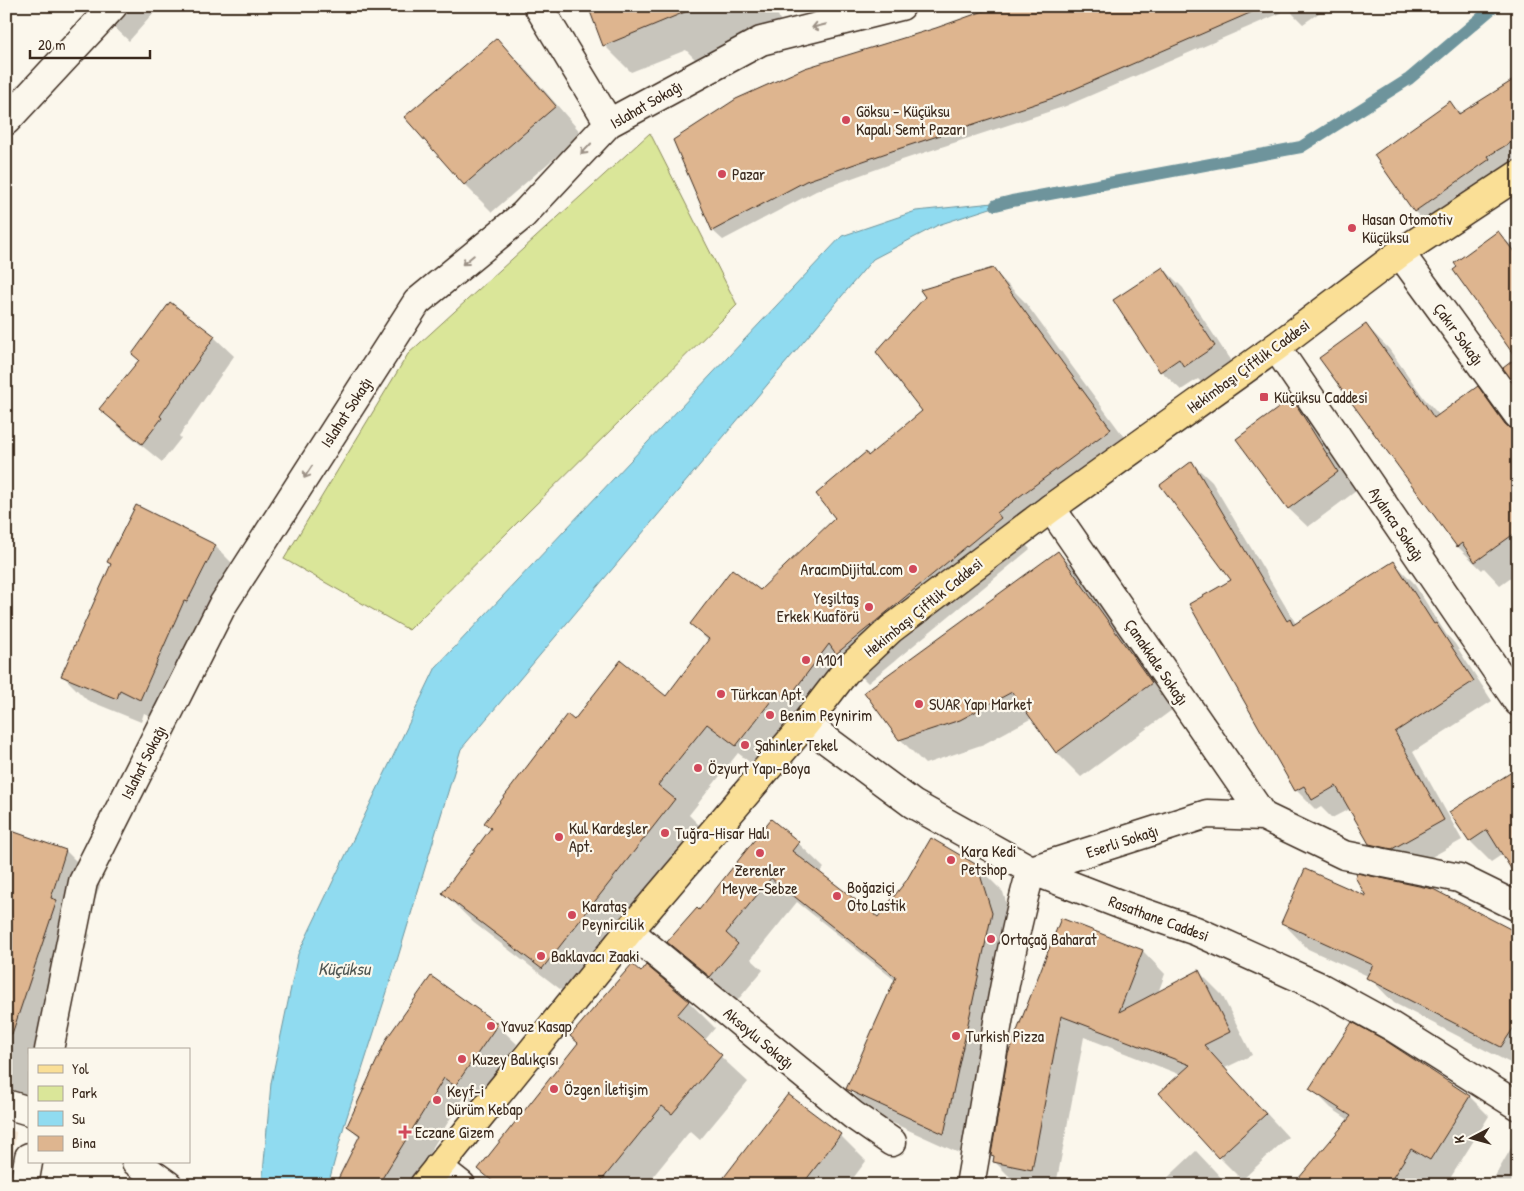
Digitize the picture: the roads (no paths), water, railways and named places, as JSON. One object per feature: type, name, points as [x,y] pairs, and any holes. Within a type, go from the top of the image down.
[{"type":"main road","name":"Hekimbaşı Çiftlik Caddesi","points":[[431,1176],[629,931],[805,724],[845,672],[891,629],[1051,508],[1276,347],[1400,253],[1518,175]]},
{"type":"street","points":[[6,121],[113,6]]},
{"type":"street","points":[[538,6],[609,124]]},
{"type":"street","name":"Islahat Sokağı","points":[[49,1048],[82,882],[222,606],[417,302],[524,215],[609,124],[761,40],[901,6]]},
{"type":"street","name":"Çakır Sokağı","points":[[1400,253],[1518,416]]},
{"type":"street","name":"Aydınca Sokağı","points":[[1276,347],[1518,702]]},
{"type":"street","name":"Çanakkale Sokağı","points":[[1051,508],[1263,816]]},
{"type":"street","name":"Rasathane Caddesi","points":[[805,724],[913,804],[1031,870],[1196,931],[1318,986],[1391,1026],[1518,1106]]},
{"type":"street","name":"Eserli Sokağı","points":[[1031,870],[1207,814],[1263,816],[1344,855],[1459,878],[1518,907]]},
{"type":"street","points":[[970,1185],[1002,1001],[1021,907],[1031,870]]},
{"type":"street","name":"Aksoylu Sokağı","points":[[629,931],[853,1115],[892,1142]]},
{"type":"street","points":[[6,1104],[28,1110]]},
{"type":"street","points":[[24,1185],[28,1163]]},
{"type":"street","points":[[139,1164],[168,1185]]},
{"type":"street","points":[[431,1176],[460,1185]]},
{"type":"water","name":"Küçüksu","points":[[1012,201],[938,225],[873,259],[461,749],[395,967],[344,1126],[328,1185],[262,1185],[271,1083],[298,954],[436,667],[842,236],[916,211]]},
{"type":"waterway","points":[[996,205],[1301,147],[1409,79],[1495,6]]},
{"type":"place","name":"Göksu - Küçüksu Kapalı Semt Pazarı","points":[[846,120]]},
{"type":"place","name":"Pazar","points":[[722,174]]},
{"type":"place","name":"Hasan Otomotiv Küçüksu","points":[[1352,228]]},
{"type":"place","name":"Küçüksu Caddesi","points":[[1264,397]]},
{"type":"place","name":"AracımDijital.com","points":[[913,569]]},
{"type":"place","name":"Yeşiltaş Erkek Kuaförü","points":[[869,607]]},
{"type":"place","name":"A101","points":[[806,660]]},
{"type":"place","name":"Türkcan Apt.","points":[[721,694]]},
{"type":"place","name":"SUAR Yapı Market","points":[[919,704]]},
{"type":"place","name":"Benim Peynirim","points":[[770,715]]},
{"type":"place","name":"Şahinler Tekel","points":[[745,745]]},
{"type":"place","name":"Özyurt Yapı-Boya","points":[[698,768]]},
{"type":"place","name":"Tuğra-Hisar Halı","points":[[665,833]]},
{"type":"place","name":"Kul Kardeşler Apt.","points":[[559,837]]},
{"type":"place","name":"Zerenler Meyve-Sebze","points":[[760,853]]},
{"type":"place","name":"Kara Kedi Petshop","points":[[951,860]]},
{"type":"place","name":"Boğaziçi Oto Lastik","points":[[837,896]]},
{"type":"place","name":"Karataş Peynircilik","points":[[572,915]]},
{"type":"place","name":"Ortaçağ Baharat","points":[[991,939]]},
{"type":"place","name":"Baklavacı Zaaki","points":[[541,956]]},
{"type":"place","name":"Yavuz Kasap","points":[[491,1026]]},
{"type":"place","name":"Turkish Pizza","points":[[956,1036]]},
{"type":"place","name":"Kuzey Balıkçısı","points":[[462,1059]]},
{"type":"place","name":"Özgen İletişim","points":[[554,1089]]},
{"type":"place","name":"Keyf-i Dürüm Kebap","points":[[437,1100]]},
{"type":"place","name":"Eczane Gizem","points":[[405,1132]]}]
